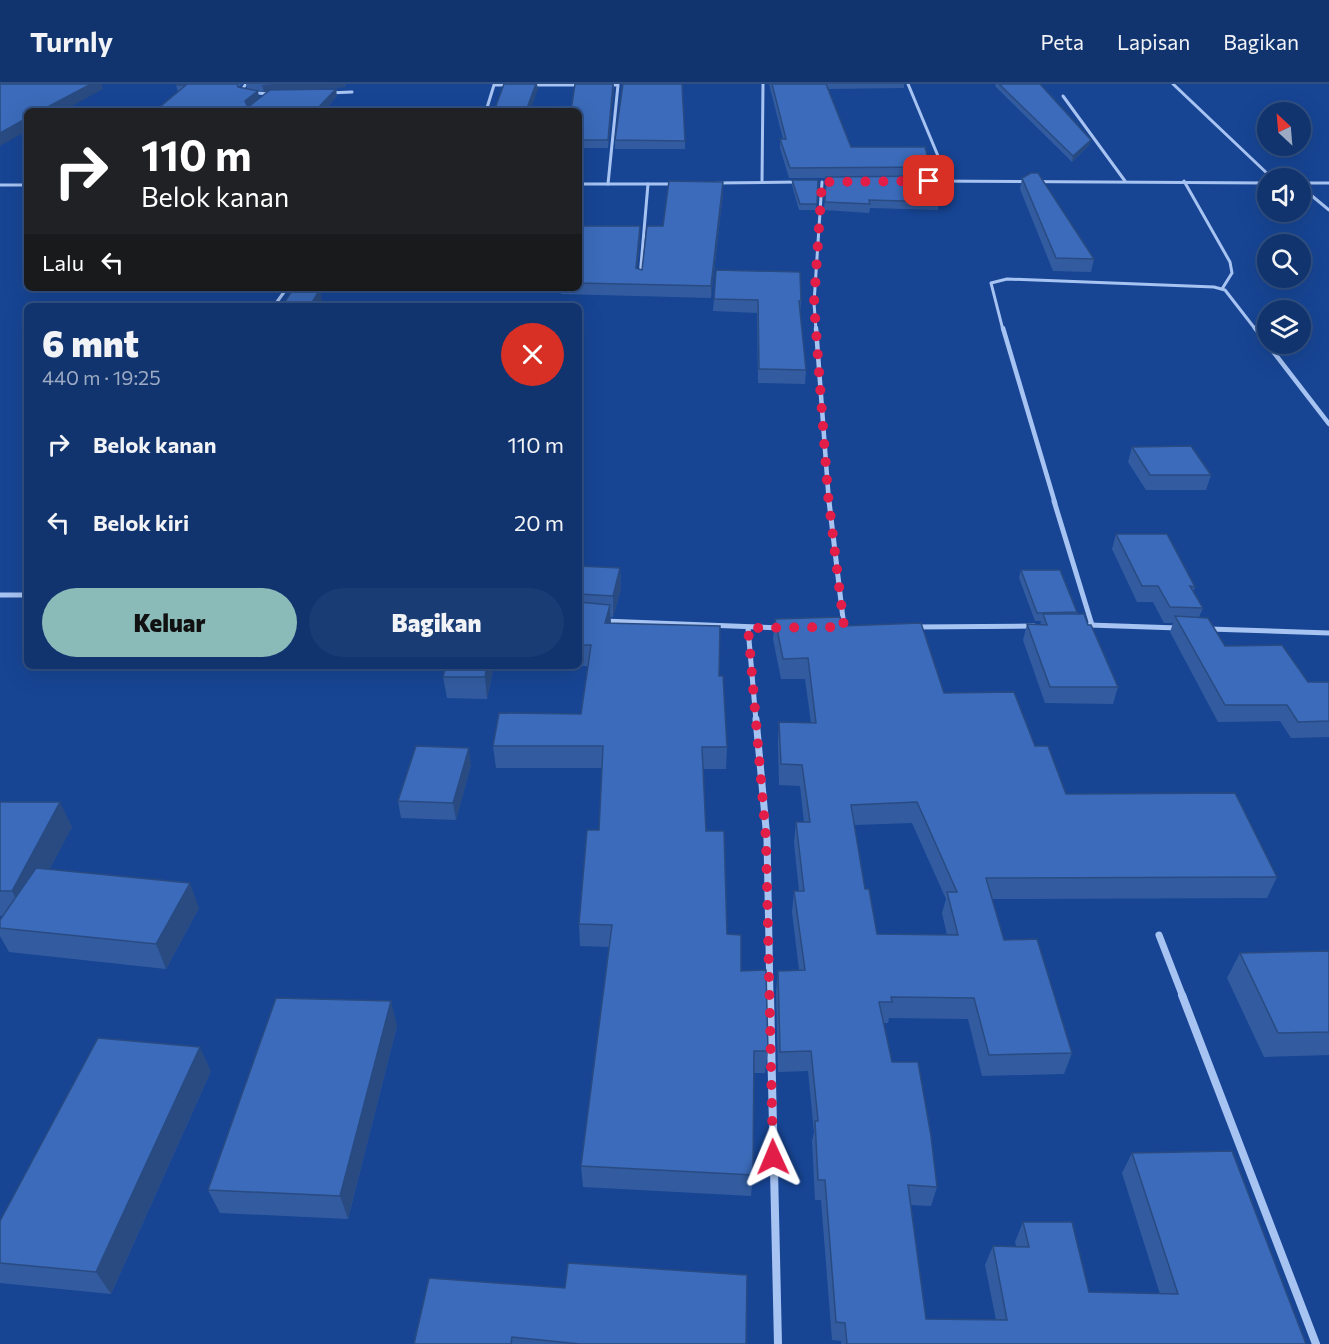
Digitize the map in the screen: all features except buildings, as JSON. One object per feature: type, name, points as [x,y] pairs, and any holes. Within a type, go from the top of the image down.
[{"type":"street","points":[[246,84],[241,90],[276,94]]},
{"type":"street","points":[[762,182],[763,84]]},
{"type":"street","points":[[908,84],[948,180]]},
{"type":"street","points":[[1173,84],[1261,168]]},
{"type":"street","points":[[487,108],[494,85],[517,85]]},
{"type":"street","points":[[528,85],[584,85]]},
{"type":"street","points":[[607,85],[618,85],[608,184]]},
{"type":"street","points":[[321,93],[352,92]]},
{"type":"street","points":[[265,100],[267,94]]},
{"type":"street","points":[[1063,96],[1125,181]]},
{"type":"street","points":[[918,181],[1257,183]]},
{"type":"street","points":[[705,183],[810,182]]},
{"type":"street","points":[[831,182],[822,182],[814,303],[828,495],[844,627]]},
{"type":"street","points":[[1184,182],[1230,262],[1232,273],[1222,289]]},
{"type":"street","points":[[1311,184],[1329,183]]},
{"type":"street","points":[[582,184],[682,184]]},
{"type":"street","points":[[640,279],[648,184]]},
{"type":"street","points":[[0,185],[24,185]]},
{"type":"street","points":[[1311,194],[1329,210]]},
{"type":"street","points":[[1092,626],[1021,396],[991,283],[1007,279],[1222,289],[1228,292],[1329,424]]},
{"type":"street","points":[[0,595],[24,595]]},
{"type":"street","points":[[602,621],[748,628],[796,627]]},
{"type":"street","points":[[903,627],[1045,626]]},
{"type":"street","points":[[1080,626],[1187,628]]},
{"type":"street","points":[[832,627],[856,627]]},
{"type":"street","points":[[748,628],[766,839],[778,1344]]},
{"type":"street","points":[[1198,629],[1329,633]]},
{"type":"street","points":[[1159,935],[1316,1344]]},
{"type":"route","points":[[773,1157],[766,839],[748,628],[844,627],[828,495],[814,303],[821,231],[822,182],[929,181]]}]
